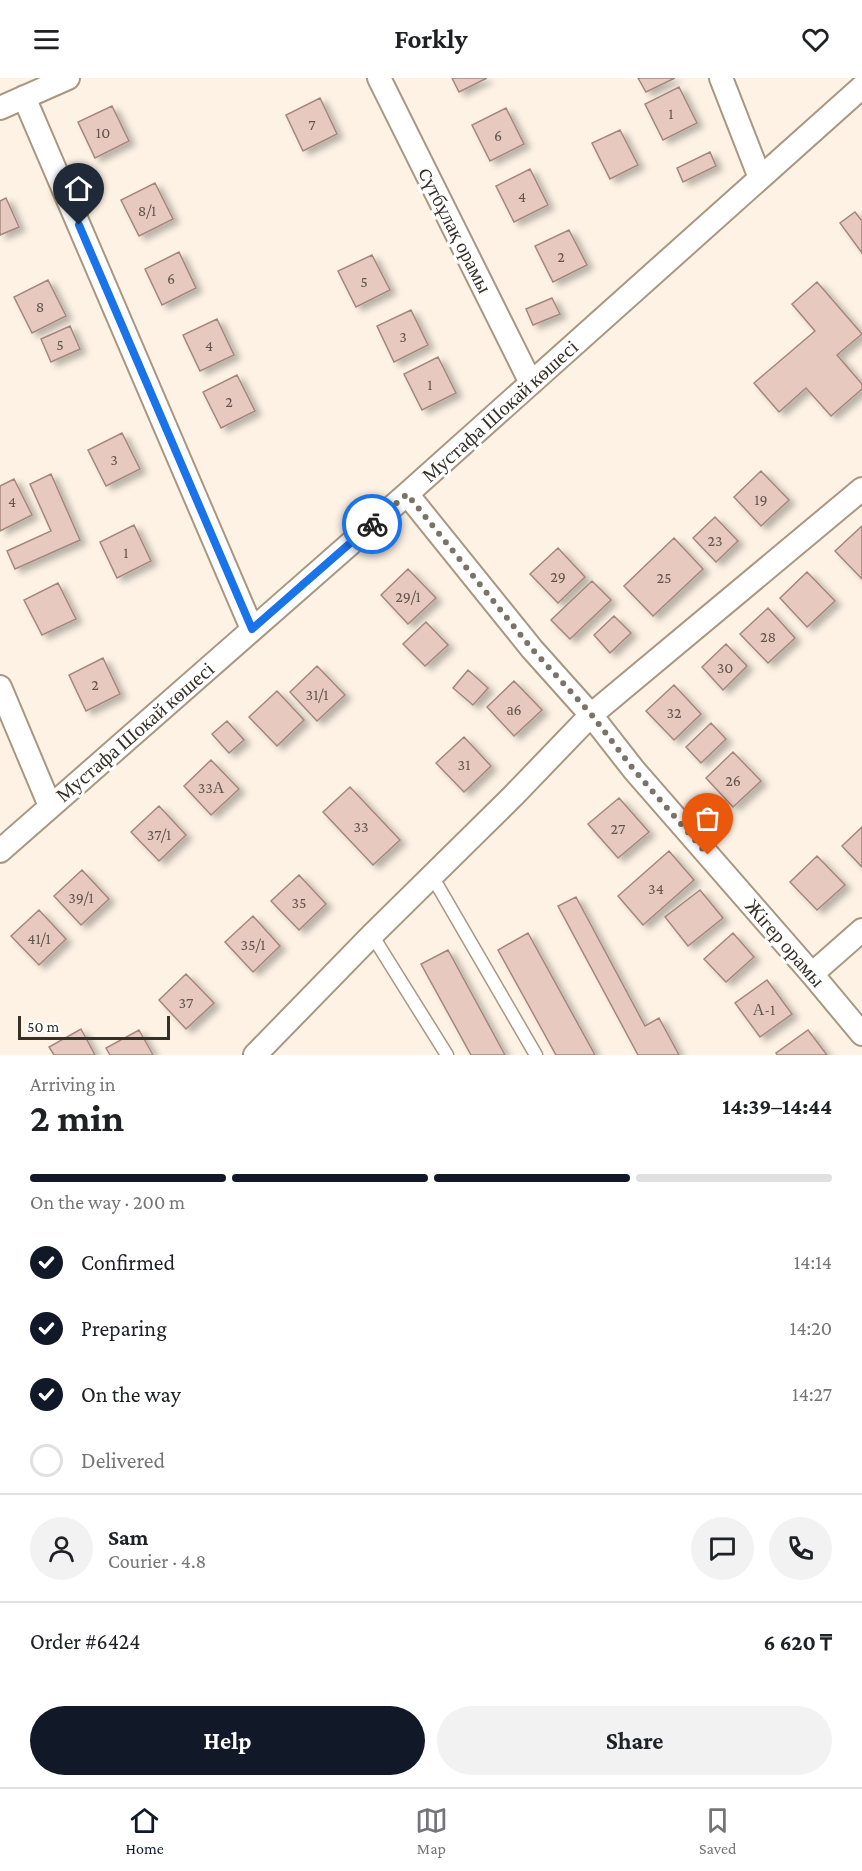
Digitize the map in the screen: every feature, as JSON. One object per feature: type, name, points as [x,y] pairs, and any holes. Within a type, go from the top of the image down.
[{"type":"street","points":[[0,108],[68,78]]},
{"type":"street","name":"Cүтбұлақ орамы","points":[[379,78],[531,382]]},
{"type":"street","points":[[721,78],[760,178]]},
{"type":"street","name":"Мустафа Шокай көшесі","points":[[0,851],[407,494],[862,87]]},
{"type":"street","points":[[24,97],[252,629]]},
{"type":"street","points":[[255,1055],[513,796],[591,714],[862,489]]},
{"type":"street","name":"Жігер орамы","points":[[407,494],[532,649],[591,714],[634,770],[862,1034]]},
{"type":"street","points":[[0,687],[50,806]]},
{"type":"street","points":[[812,974],[862,930]]},
{"type":"lane","points":[[432,876],[536,1055]]},
{"type":"lane","points":[[372,935],[447,1055]]},
{"type":"building","points":[[452,78],[487,78],[459,92]]},
{"type":"building","points":[[638,78],[675,78],[646,92]]},
{"type":"building","points":[[679,87],[697,123],[663,140],[645,104]]},
{"type":"building","points":[[320,98],[337,134],[303,151],[286,115]]},
{"type":"building","points":[[112,106],[129,141],[95,158],[78,122]]},
{"type":"building","points":[[506,108],[524,144],[490,161],[472,125]]},
{"type":"building","points":[[620,130],[638,165],[610,179],[592,143]]},
{"type":"building","points":[[710,152],[716,166],[683,182],[677,168]]},
{"type":"building","points":[[530,169],[548,205],[514,222],[496,186]]},
{"type":"building","points":[[155,183],[173,219],[139,236],[121,200]]},
{"type":"building","points":[[6,198],[19,227],[0,235],[0,201]]},
{"type":"building","points":[[855,212],[862,221],[862,253],[840,223]]},
{"type":"building","points":[[569,230],[587,265],[553,282],[535,246]]},
{"type":"building","points":[[179,252],[196,288],[162,305],[145,269]]},
{"type":"building","points":[[372,255],[390,290],[356,307],[338,271]]},
{"type":"building","points":[[48,280],[66,316],[32,333],[14,297]]},
{"type":"building","points":[[817,282],[862,334],[837,355],[862,384],[862,389],[831,416],[806,388],[779,412],[754,383],[815,331],[792,304]]},
{"type":"building","points":[[552,298],[560,314],[533,325],[526,309]]},
{"type":"building","points":[[411,310],[428,345],[394,362],[377,326]]},
{"type":"building","points":[[217,319],[234,355],[200,371],[183,335]]},
{"type":"building","points":[[70,326],[80,349],[51,362],[41,339]]},
{"type":"building","points":[[438,357],[456,393],[422,410],[404,374]]},
{"type":"building","points":[[237,375],[255,411],[221,428],[203,392]]},
{"type":"building","points":[[122,433],[140,469],[106,486],[88,450]]},
{"type":"building","points":[[761,471],[789,500],[761,526],[734,497]]},
{"type":"building","points":[[51,474],[80,540],[15,569],[7,551],[51,531],[30,484]]},
{"type":"building","points":[[14,479],[32,515],[0,531],[0,486]]},
{"type":"building","points":[[715,517],[738,541],[716,562],[693,538]]},
{"type":"building","points":[[134,525],[151,561],[117,578],[100,542]]},
{"type":"building","points":[[862,526],[862,579],[835,551]]},
{"type":"building","points":[[674,538],[703,569],[653,616],[624,586]]},
{"type":"building","points":[[558,548],[585,577],[558,603],[530,574]]},
{"type":"building","points":[[408,569],[436,598],[408,624],[381,595]]},
{"type":"building","points":[[807,572],[835,601],[807,627],[780,598]]},
{"type":"building","points":[[592,581],[611,600],[570,639],[551,620]]},
{"type":"building","points":[[58,583],[76,619],[42,635],[24,600]]},
{"type":"building","points":[[768,608],[795,638],[768,663],[740,634]]},
{"type":"building","points":[[614,616],[631,633],[610,653],[594,635]]},
{"type":"building","points":[[426,622],[448,645],[425,666],[403,644]]},
{"type":"building","points":[[726,644],[747,666],[723,690],[702,667]]},
{"type":"building","points":[[103,658],[120,694],[86,711],[69,675]]},
{"type":"building","points":[[317,666],[345,695],[317,721],[290,692]]},
{"type":"building","points":[[468,670],[488,688],[473,705],[453,688]]},
{"type":"building","points":[[514,681],[542,710],[514,736],[487,707]]},
{"type":"building","points":[[674,685],[701,714],[674,740],[646,711]]},
{"type":"building","points":[[277,691],[304,720],[277,746],[249,717]]},
{"type":"building","points":[[227,721],[244,740],[229,753],[212,734]]},
{"type":"building","points":[[711,723],[726,739],[701,763],[686,747]]},
{"type":"building","points":[[464,737],[491,766],[464,792],[436,763]]},
{"type":"building","points":[[733,752],[761,781],[733,807],[706,778]]},
{"type":"building","points":[[211,760],[239,789],[211,815],[184,786]]},
{"type":"building","points":[[350,787],[400,840],[373,865],[323,812]]},
{"type":"building","points":[[619,798],[649,832],[618,858],[588,824]]},
{"type":"building","points":[[159,806],[186,835],[159,861],[131,832]]},
{"type":"building","points":[[862,827],[862,867],[842,846]]},
{"type":"building","points":[[669,851],[694,880],[643,925],[618,896]]},
{"type":"building","points":[[817,856],[845,885],[817,910],[790,882]]},
{"type":"building","points":[[82,870],[109,899],[81,925],[54,896]]},
{"type":"building","points":[[299,875],[326,904],[299,930],[271,901]]},
{"type":"building","points":[[700,890],[723,918],[688,946],[665,917]]},
{"type":"building","points":[[576,897],[645,1026],[659,1018],[679,1055],[638,1055],[558,906]]},
{"type":"building","points":[[39,910],[66,939],[39,965],[11,936]]},
{"type":"building","points":[[253,916],[280,946],[253,972],[225,942]]},
{"type":"building","points":[[528,933],[595,1055],[556,1055],[498,950]]},
{"type":"building","points":[[733,933],[754,957],[726,982],[704,959]]},
{"type":"building","points":[[448,950],[505,1055],[471,1055],[421,964]]},
{"type":"building","points":[[186,974],[214,1003],[186,1029],[159,1000]]},
{"type":"building","points":[[767,980],[792,1014],[760,1037],[735,1003]]},
{"type":"building","points":[[81,1029],[95,1055],[54,1055],[49,1047]]},
{"type":"building","points":[[139,1030],[153,1055],[110,1055],[106,1048]]},
{"type":"building","points":[[808,1030],[827,1055],[777,1055],[776,1053]]},
{"type":"way so far","points":[[372,524],[407,494],[532,649],[591,714],[634,770],[708,855]]},
{"type":"route","points":[[79,225],[252,629],[372,524]]}]
